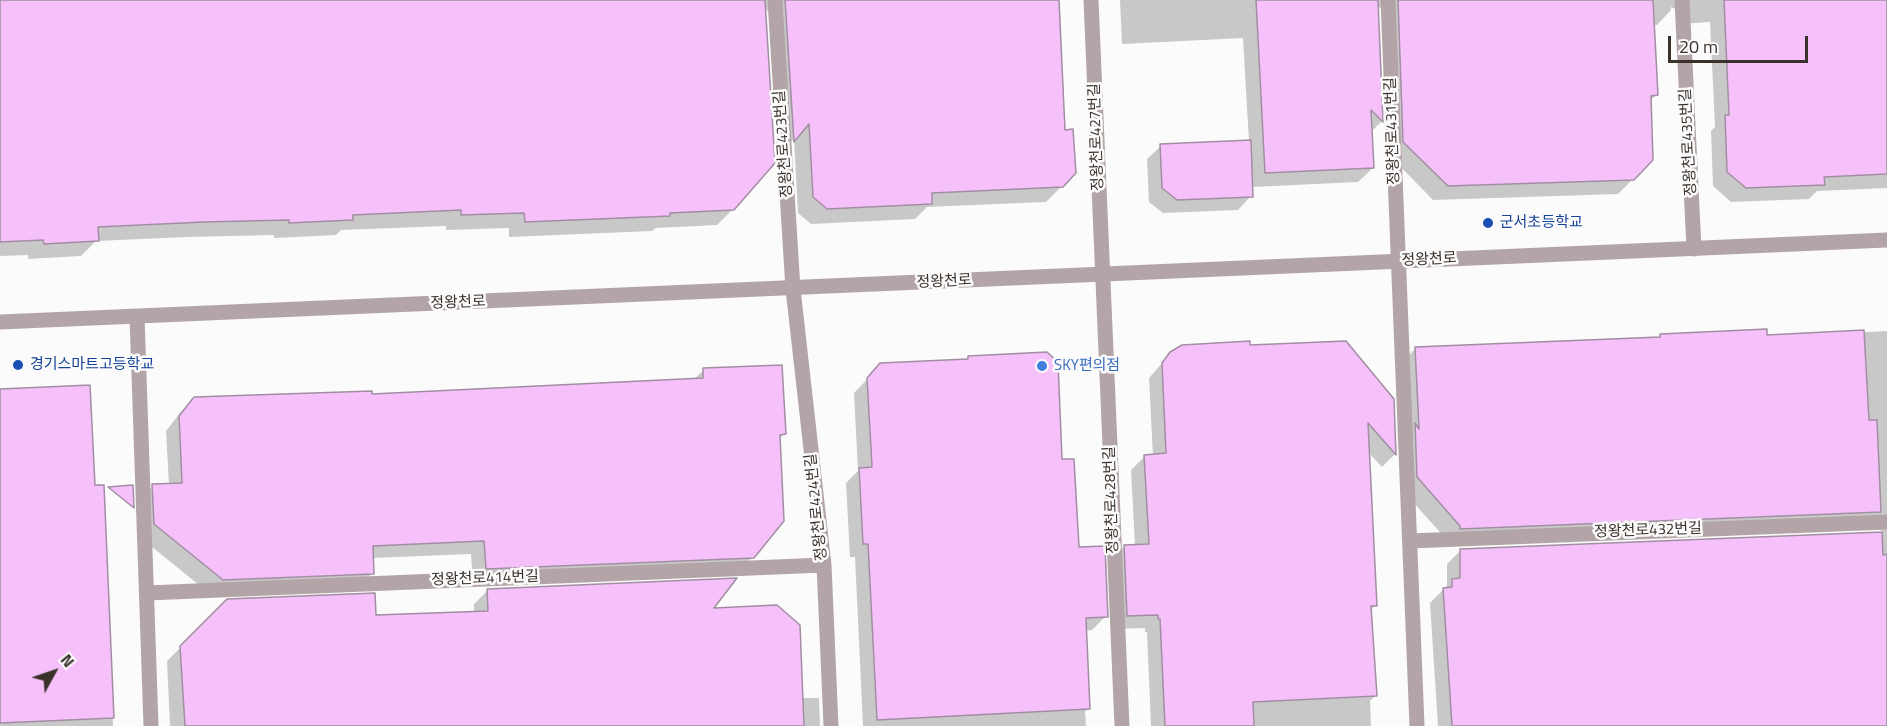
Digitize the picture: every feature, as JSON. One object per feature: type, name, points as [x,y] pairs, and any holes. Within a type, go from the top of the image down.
[{"type":"street","name":"정왕천로423번길","points":[[775,0],[793,289]]},
{"type":"street","name":"정왕천로427번길","points":[[1091,0],[1102,275]]},
{"type":"street","name":"정왕천로431번길","points":[[1388,0],[1398,262]]},
{"type":"street","name":"정왕천로435번길","points":[[1682,0],[1694,249]]},
{"type":"street","name":"정왕천로","points":[[0,322],[1887,240]]},
{"type":"street","points":[[1398,262],[1417,726]]},
{"type":"street","name":"정왕천로428번길","points":[[1102,275],[1122,726]]},
{"type":"street","name":"정왕천로424번길","points":[[793,289],[824,565],[831,726]]},
{"type":"street","points":[[137,317],[151,726]]},
{"type":"street","name":"정왕천로432번길","points":[[1410,541],[1887,522]]},
{"type":"street","name":"정왕천로414번길","points":[[147,593],[824,565]]},
{"type":"building","points":[[0,0],[765,0],[775,163],[734,210],[670,213],[670,216],[525,222],[524,213],[461,215],[461,210],[353,215],[353,220],[289,223],[289,220],[98,227],[99,241],[44,244],[43,240],[0,242]]},
{"type":"building","points":[[785,0],[1059,0],[1065,130],[1073,129],[1076,173],[1063,187],[932,193],[932,204],[827,209],[813,197],[809,124],[794,142]]},
{"type":"building","points":[[1256,0],[1378,0],[1383,122],[1371,110],[1374,168],[1265,173]]},
{"type":"building","points":[[1398,0],[1653,0],[1658,95],[1651,96],[1653,160],[1634,180],[1448,186],[1403,142]]},
{"type":"building","points":[[1724,0],[1887,0],[1887,174],[1824,177],[1825,185],[1746,188],[1727,172],[1725,115],[1729,115]]},
{"type":"building","points":[[1251,140],[1253,197],[1177,200],[1162,188],[1160,144]]},
{"type":"building","points":[[1767,329],[1767,335],[1864,330],[1869,420],[1877,420],[1881,512],[1460,529],[1460,526],[1417,477],[1415,423],[1419,429],[1415,347],[1660,337],[1660,334]]},
{"type":"building","points":[[1250,341],[1250,345],[1346,341],[1394,399],[1396,455],[1368,423],[1377,606],[1371,606],[1377,696],[1253,702],[1254,726],[1165,726],[1160,619],[1158,615],[1127,616],[1124,545],[1149,544],[1144,455],[1166,453],[1162,363],[1170,352],[1182,345]]},
{"type":"building","points":[[1047,352],[1058,362],[1062,459],[1074,459],[1079,547],[1105,546],[1108,617],[1086,618],[1090,709],[877,720],[868,544],[863,544],[859,468],[872,467],[867,378],[880,363]]},
{"type":"building","points":[[782,365],[786,434],[780,435],[784,521],[754,558],[486,569],[484,541],[373,546],[374,574],[223,580],[154,524],[152,484],[182,483],[179,416],[194,397],[372,391],[372,394],[703,378],[703,368]]},
{"type":"building","points":[[90,385],[95,485],[104,485],[114,718],[0,723],[0,389]]},
{"type":"building","points":[[133,485],[134,508],[108,487]]},
{"type":"building","points":[[1882,532],[1883,555],[1887,554],[1887,726],[1452,726],[1443,588],[1452,587],[1452,579],[1460,578],[1460,549]]},
{"type":"building","points":[[737,578],[714,608],[777,605],[800,625],[804,726],[185,726],[180,646],[227,599],[375,593],[376,615],[488,611],[487,589]]},
{"type":"place","name":"군서초등학교","points":[[1488,223]]},
{"type":"place","name":"경기스마트고등학교","points":[[18,365]]},
{"type":"place","name":"SKY편의점","points":[[1042,366]]}]
